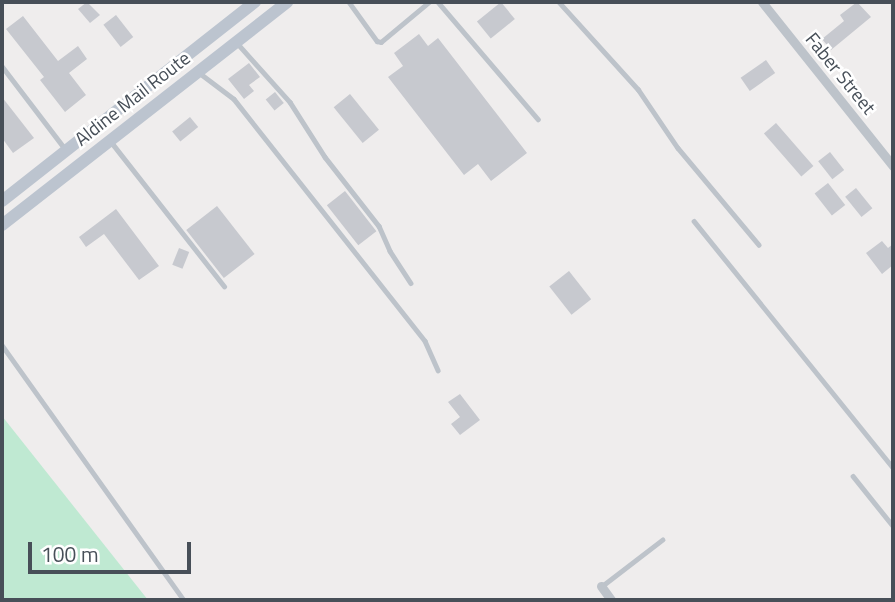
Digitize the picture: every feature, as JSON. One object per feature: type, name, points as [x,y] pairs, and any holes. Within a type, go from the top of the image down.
[{"type":"main road","name":"Aldine Mail Route","points":[[2,201],[256,2]]},
{"type":"main road","name":"Aldine Mail Route","points":[[2,225],[287,2]]},
{"type":"main road","points":[[222,27],[235,41]]},
{"type":"main road","points":[[66,150],[79,164]]},
{"type":"street","name":"Faber Street","points":[[762,2],[893,166]]},
{"type":"street","points":[[601,586],[611,600]]},
{"type":"lane","points":[[349,2],[381,42],[429,2]]},
{"type":"lane","points":[[438,2],[538,120]]},
{"type":"lane","points":[[559,2],[638,89],[678,148],[760,245]]},
{"type":"lane","points":[[235,41],[252,55],[290,102],[326,157],[379,226],[390,251],[411,283]]},
{"type":"lane","points":[[2,66],[66,150]]},
{"type":"lane","points":[[197,71],[234,99],[425,341],[438,370]]},
{"type":"lane","points":[[109,140],[224,286]]},
{"type":"lane","points":[[694,221],[893,468]]},
{"type":"lane","points":[[2,345],[184,600]]},
{"type":"lane","points":[[853,476],[893,526]]},
{"type":"lane","points":[[601,586],[662,540]]},
{"type":"green space","points":[[2,416],[148,600],[2,600]]},
{"type":"building","points":[[87,2],[100,15],[90,23],[78,9]]},
{"type":"building","points":[[501,2],[515,19],[491,39],[477,22]]},
{"type":"building","points":[[857,2],[871,17],[831,50],[822,39],[844,21],[840,15]]},
{"type":"building","points":[[116,15],[133,37],[121,47],[103,25]]},
{"type":"building","points":[[23,16],[58,61],[78,46],[87,59],[69,73],[86,95],[65,112],[40,80],[44,77],[6,29]]},
{"type":"building","points":[[419,34],[428,46],[438,38],[527,153],[491,181],[478,164],[464,175],[388,77],[403,66],[394,53]]},
{"type":"building","points":[[766,60],[775,73],[750,91],[741,78]]},
{"type":"building","points":[[249,63],[260,77],[249,85],[254,91],[244,99],[228,79]]},
{"type":"building","points":[[275,92],[284,103],[274,110],[266,100]]},
{"type":"building","points":[[350,94],[379,130],[363,143],[334,107]]},
{"type":"building","points":[[2,97],[34,138],[13,153],[2,138]]},
{"type":"building","points":[[190,117],[198,127],[180,142],[172,131]]},
{"type":"building","points":[[776,123],[813,166],[801,177],[764,133]]},
{"type":"building","points":[[830,152],[844,170],[832,179],[818,161]]},
{"type":"building","points":[[828,183],[845,205],[832,216],[815,193]]},
{"type":"building","points":[[856,188],[872,208],[861,217],[845,197]]},
{"type":"building","points":[[345,191],[376,231],[358,245],[327,205]]},
{"type":"building","points":[[217,206],[255,254],[224,278],[186,230]]},
{"type":"building","points":[[116,209],[159,266],[139,280],[104,234],[86,247],[79,237]]},
{"type":"building","points":[[882,241],[888,248],[893,244],[893,265],[882,274],[866,253]]},
{"type":"building","points":[[179,248],[189,252],[182,269],[172,265]]},
{"type":"building","points":[[569,271],[591,299],[571,315],[549,286]]},
{"type":"building","points":[[460,394],[480,420],[460,435],[451,424],[460,417],[448,402]]}]
